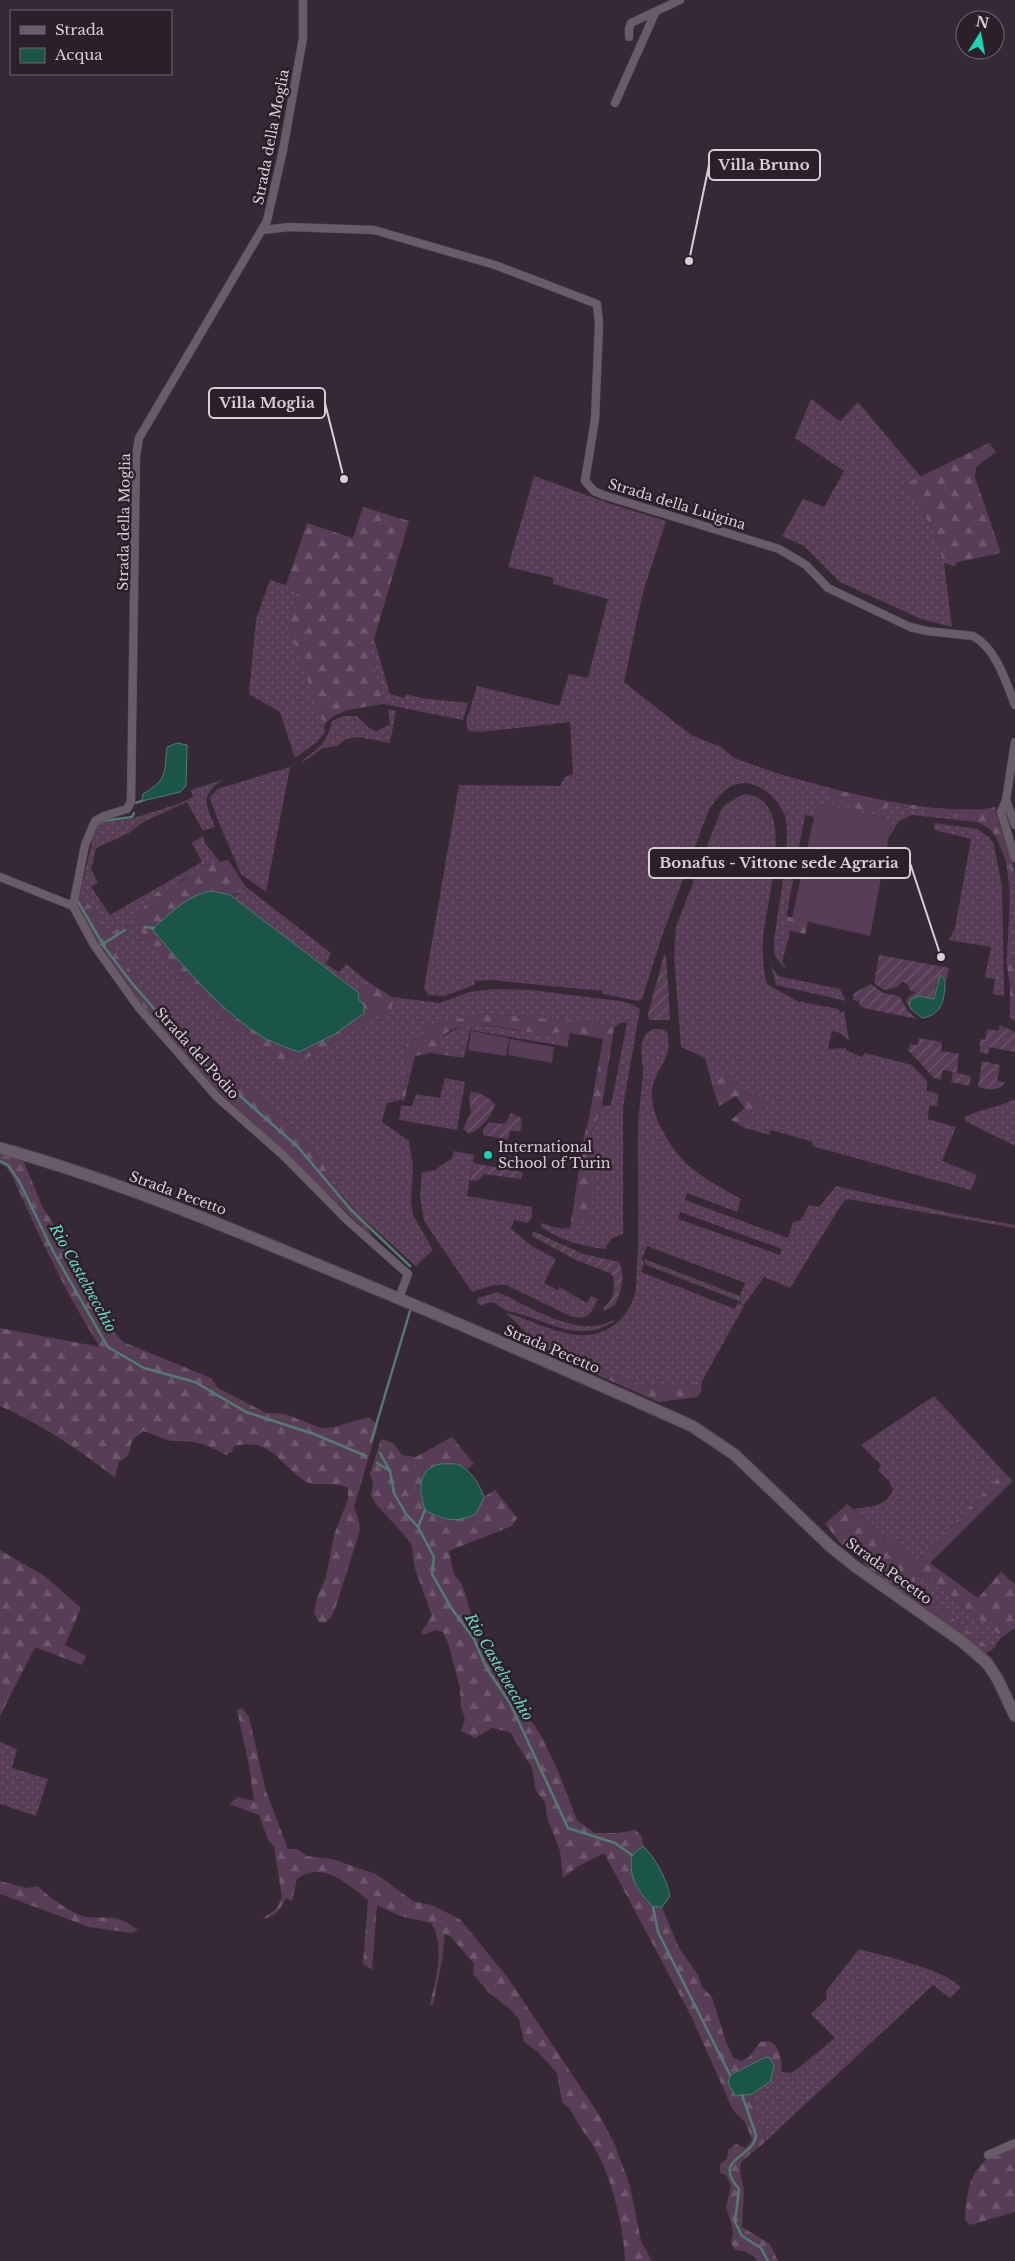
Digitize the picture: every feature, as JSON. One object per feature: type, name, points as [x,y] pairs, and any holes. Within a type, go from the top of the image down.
[{"type":"main road","name":"Strada Pecetto","points":[[0,1148],[162,1202],[399,1298],[692,1426],[712,1438],[755,1473],[832,1547],[856,1567],[964,1643],[979,1656],[997,1678],[1013,1712]]},
{"type":"street","name":"Strada della Moglia","points":[[73,906],[85,845],[94,821],[127,809],[131,802],[136,456],[139,438],[267,221],[283,150],[303,38],[304,0]]},
{"type":"street","points":[[629,37],[631,24],[680,0]]},
{"type":"street","points":[[615,103],[655,13]]},
{"type":"street","name":"Strada della Luigina","points":[[263,230],[289,227],[374,230],[495,265],[597,304],[599,324],[595,419],[585,471],[585,481],[589,486],[603,495],[779,549],[806,564],[828,588],[910,627],[926,631],[973,636],[986,648],[1001,672],[1015,705]]},
{"type":"street","points":[[1015,742],[1006,800],[1001,812],[1015,858]]},
{"type":"street","points":[[1006,800],[1015,825]]},
{"type":"street","points":[[0,877],[73,906]]},
{"type":"street","name":"Strada del Podio","points":[[73,906],[94,945],[139,1008],[217,1097],[284,1156],[347,1220],[408,1274],[399,1298]]},
{"type":"street","points":[[988,2156],[1015,2142]]},
{"type":"green space","points":[[811,399],[840,421],[858,402],[921,477],[905,484],[931,526],[944,563],[952,627],[921,619],[840,582],[804,546],[782,536],[803,499],[824,507],[844,471],[795,438]]},
{"type":"green space","points":[[989,443],[996,452],[976,467],[975,477],[1001,553],[958,562],[954,566],[944,563],[931,526],[905,484]]},
{"type":"green space","points":[[534,476],[611,504],[666,521],[643,592],[624,682],[691,735],[721,747],[734,758],[776,773],[830,788],[831,801],[889,804],[977,822],[912,815],[899,821],[889,837],[892,820],[817,803],[814,817],[805,815],[786,919],[787,930],[790,932],[782,963],[786,966],[784,968],[774,954],[774,942],[787,842],[785,816],[783,810],[770,794],[758,786],[745,783],[739,784],[727,788],[708,812],[662,936],[642,999],[638,1001],[603,994],[602,991],[491,980],[474,981],[475,985],[444,996],[428,995],[424,988],[459,785],[560,786],[565,777],[573,774],[570,722],[480,732],[468,731],[466,722],[477,686],[559,706],[569,674],[588,678],[608,599],[553,584],[554,578],[508,567]]},
{"type":"green space","points":[[363,507],[409,521],[374,639],[368,641],[383,704],[342,712],[329,720],[324,726],[291,633],[291,611],[299,589],[286,585],[307,523],[353,538]]},
{"type":"green space","points":[[270,580],[299,589],[291,611],[325,732],[317,742],[295,758],[280,712],[249,694],[256,619]]},
{"type":"green space","points":[[374,639],[390,694],[404,698],[406,694],[420,698],[468,703],[463,720],[383,704],[368,641]]},
{"type":"green space","points":[[388,709],[396,711],[390,743],[359,737],[346,739],[337,746],[323,748],[303,762],[325,740],[332,721],[343,716],[357,716],[369,728],[376,731],[390,725]]},
{"type":"green space","points":[[290,767],[266,892],[241,874],[210,798],[217,789]]},
{"type":"green space","points":[[222,780],[210,791],[206,801],[215,827],[203,831],[187,802],[143,822],[129,833],[96,848],[91,869],[98,883],[91,887],[110,915],[202,862],[192,843],[203,836],[205,843],[220,862],[205,866],[183,879],[175,891],[137,918],[141,931],[226,1022],[252,1037],[271,1055],[303,1061],[378,1014],[391,1012],[392,997],[440,1003],[469,992],[496,989],[531,990],[619,1001],[640,1009],[623,1107],[623,1234],[611,1239],[605,1249],[597,1248],[580,1245],[556,1236],[541,1227],[541,1223],[566,1228],[589,1218],[590,1137],[602,1106],[611,1105],[627,1023],[622,1022],[614,1028],[593,1022],[487,1014],[423,1027],[420,1036],[408,1043],[404,1059],[408,1070],[401,1100],[387,1103],[382,1122],[409,1141],[413,1166],[411,1201],[413,1215],[433,1250],[416,1266],[361,1217],[342,1195],[329,1171],[288,1121],[203,1053],[118,956],[112,945],[130,932],[127,924],[108,935],[96,913],[80,893],[95,830],[103,822],[131,819],[181,803],[193,797],[191,790]]},
{"type":"green space","points":[[830,788],[889,801],[933,808],[972,810],[995,807],[1012,861],[1015,877],[996,837],[984,825],[889,804],[882,814],[838,805],[831,801]]},
{"type":"green space","points":[[744,794],[758,798],[767,806],[774,821],[776,836],[774,872],[763,938],[763,961],[767,984],[797,1001],[838,1009],[841,1013],[844,1011],[849,1040],[840,1033],[832,1031],[828,1049],[846,1048],[846,1050],[862,1057],[865,1053],[912,1065],[927,1081],[927,1091],[938,1094],[937,1106],[929,1106],[928,1119],[956,1127],[942,1161],[977,1175],[971,1190],[812,1146],[813,1142],[771,1130],[769,1135],[745,1128],[753,1108],[752,1096],[722,1079],[713,1088],[705,1058],[681,1047],[674,955],[676,927],[721,810],[726,804]]},
{"type":"green space","points":[[817,803],[892,820],[870,936],[792,918]]},
{"type":"green space","points":[[935,823],[977,829],[990,838],[994,845],[1002,887],[1004,996],[993,994],[995,979],[985,977],[991,947],[949,940],[955,928],[971,839],[934,830]]},
{"type":"green space","points":[[1005,859],[1015,877],[1015,960],[1007,959],[1009,884]]},
{"type":"green space","points":[[228,860],[246,887],[238,893],[230,895],[212,891],[358,999],[360,988],[367,981],[392,997],[392,1012],[378,1014],[303,1061],[288,1062],[271,1055],[252,1037],[226,1022],[209,1007],[153,946],[141,931],[137,918],[159,890],[175,891],[185,878],[191,874],[212,864]]},
{"type":"green space","points":[[246,887],[331,953],[326,964],[339,972],[346,964],[367,981],[360,988],[359,993],[230,895],[237,895]]},
{"type":"green space","points":[[80,893],[96,913],[108,935],[127,923],[132,932],[112,945],[118,956],[201,1051],[288,1121],[329,1171],[343,1197],[361,1217],[373,1237],[218,1091],[163,1032],[96,944],[77,909]]},
{"type":"green space","points":[[786,916],[808,922],[805,934],[787,930]]},
{"type":"green space","points":[[664,955],[666,956],[670,1018],[668,1020],[649,1020],[648,1014]]},
{"type":"green space","points":[[879,955],[949,968],[947,979],[941,975],[936,985],[934,999],[919,996],[911,1009],[906,1002],[908,997],[916,992],[911,991],[906,983],[902,982],[897,987],[884,990],[874,983]]},
{"type":"green space","points":[[1006,959],[1015,960],[1015,1021],[1010,1017],[1010,986]]},
{"type":"green space","points":[[771,965],[777,975],[782,977],[840,989],[846,1001],[776,985]]},
{"type":"green space","points":[[871,984],[883,993],[899,996],[908,1011],[917,1019],[864,1008],[859,1004],[860,1001],[853,1000],[854,993]]},
{"type":"green space","points":[[487,1014],[593,1022],[614,1028],[602,1106],[590,1136],[594,1139],[593,1198],[589,1218],[570,1229],[584,1136],[603,1039],[570,1033],[567,1047],[562,1046],[562,1032],[534,1033],[483,1025],[458,1027],[447,1032],[438,1041],[442,1050],[455,1053],[457,1057],[431,1053],[415,1056],[404,1101],[401,1100],[408,1070],[404,1059],[407,1043],[420,1036],[423,1027]]},
{"type":"green space","points":[[475,1024],[534,1033],[562,1032],[562,1046],[470,1030],[464,1058],[457,1057],[455,1053],[448,1053],[440,1048],[438,1041],[440,1038],[462,1026]]},
{"type":"green space","points":[[1000,1025],[1015,1032],[1015,1052],[989,1047],[988,1054],[980,1052],[980,1039],[985,1040],[987,1029],[998,1031]]},
{"type":"green space","points":[[653,1029],[661,1029],[667,1032],[667,1054],[653,1085],[652,1095],[653,1106],[668,1140],[689,1166],[707,1180],[741,1199],[737,1212],[687,1193],[685,1200],[788,1238],[793,1222],[800,1221],[809,1205],[819,1207],[836,1186],[954,1214],[1015,1225],[1015,1228],[848,1199],[843,1202],[790,1288],[764,1277],[744,1305],[739,1301],[646,1265],[644,1259],[740,1296],[745,1283],[647,1246],[642,1258],[644,1264],[641,1272],[735,1309],[738,1302],[744,1306],[702,1381],[671,1387],[648,1385],[610,1373],[563,1351],[559,1358],[546,1352],[506,1313],[551,1329],[575,1335],[586,1335],[610,1328],[624,1315],[634,1297],[638,1250],[638,1130],[643,1073],[642,1042],[648,1032]],"holes":[[[680,1212],[782,1249],[780,1255],[678,1219]]]},
{"type":"green space","points":[[471,1031],[509,1038],[506,1056],[468,1050]]},
{"type":"green space","points":[[919,1038],[942,1042],[941,1051],[959,1054],[957,1073],[971,1076],[969,1086],[951,1082],[953,1072],[943,1070],[941,1080],[934,1078],[908,1050],[910,1044],[918,1045]]},
{"type":"green space","points":[[510,1039],[554,1047],[552,1063],[508,1055]]},
{"type":"green space","points":[[982,1061],[1000,1065],[997,1081],[1005,1082],[999,1088],[985,1089],[978,1087]]},
{"type":"green space","points":[[733,1073],[738,1088],[752,1096],[757,1094],[766,1099],[762,1107],[753,1108],[745,1128],[731,1120],[745,1108],[736,1096],[719,1106],[713,1088],[715,1087],[715,1081],[721,1079],[721,1076]]},
{"type":"green space","points":[[445,1078],[465,1082],[457,1130],[399,1120],[401,1106],[412,1106],[416,1094],[440,1098]]},
{"type":"green space","points":[[471,1092],[484,1095],[495,1105],[484,1123],[477,1130],[468,1133],[463,1129],[471,1112],[469,1098]]},
{"type":"green space","points":[[1015,1100],[1015,1146],[965,1121],[965,1117],[971,1114]]},
{"type":"green space","points":[[511,1113],[521,1118],[520,1131],[510,1131],[508,1140],[483,1135],[483,1130],[490,1122],[502,1124],[506,1122]]},
{"type":"green space","points":[[454,1151],[474,1155],[467,1196],[532,1207],[532,1217],[528,1223],[514,1220],[511,1229],[532,1246],[556,1259],[544,1283],[558,1290],[559,1287],[587,1303],[591,1296],[598,1299],[591,1313],[581,1318],[570,1316],[506,1285],[494,1285],[472,1292],[424,1221],[420,1196],[422,1173],[435,1170],[452,1158]]},
{"type":"green space","points":[[0,1152],[23,1160],[43,1208],[69,1247],[69,1255],[85,1291],[91,1294],[102,1319],[123,1342],[211,1378],[218,1388],[266,1413],[285,1414],[321,1428],[334,1427],[369,1417],[378,1426],[354,1507],[360,1530],[337,1603],[332,1616],[325,1623],[319,1622],[314,1613],[317,1597],[326,1577],[334,1535],[348,1499],[348,1488],[338,1485],[309,1483],[297,1475],[272,1452],[252,1444],[234,1446],[232,1452],[226,1455],[201,1444],[170,1441],[143,1431],[131,1443],[126,1457],[119,1461],[115,1478],[60,1438],[0,1406],[0,1328],[100,1347],[64,1285],[12,1176],[6,1167],[0,1164]]},
{"type":"green space","points":[[473,1163],[523,1172],[521,1179],[484,1174],[478,1181],[470,1180]]},
{"type":"green space","points":[[532,1232],[583,1254],[619,1262],[622,1279],[621,1289],[615,1305],[605,1311],[603,1308],[612,1298],[614,1289],[613,1276],[610,1273],[576,1260],[532,1236]]},
{"type":"green space","points":[[498,1292],[540,1313],[570,1324],[600,1325],[615,1321],[591,1331],[568,1330],[507,1311],[493,1302],[482,1306],[477,1303],[478,1298]]},
{"type":"green space","points":[[562,1351],[610,1373],[648,1385],[670,1387],[702,1381],[701,1392],[697,1397],[659,1402],[559,1358]]},
{"type":"green space","points":[[934,1396],[1004,1472],[915,1562],[853,1509],[881,1503],[890,1496],[893,1490],[889,1481],[878,1470],[881,1465],[861,1445]]},
{"type":"green space","points":[[452,1437],[474,1464],[468,1469],[457,1464],[476,1514],[484,1497],[495,1490],[517,1518],[512,1526],[449,1551],[456,1577],[463,1586],[479,1642],[485,1656],[501,1678],[512,1685],[523,1710],[539,1732],[556,1766],[577,1820],[595,1833],[617,1833],[635,1830],[642,1836],[643,1846],[632,1855],[653,1907],[662,1907],[679,1948],[698,1975],[702,1987],[712,1997],[726,2042],[733,2057],[741,2061],[749,2057],[760,2042],[769,2041],[780,2054],[782,2072],[770,2082],[774,2066],[766,2057],[736,2072],[735,2096],[752,2094],[755,2115],[762,2123],[766,2141],[741,2162],[740,2171],[744,2190],[742,2227],[770,2244],[778,2261],[756,2261],[756,2258],[747,2252],[735,2250],[731,2243],[733,2233],[726,2207],[731,2186],[726,2175],[720,2173],[720,2164],[727,2159],[728,2150],[736,2144],[745,2148],[752,2140],[745,2122],[733,2110],[691,2016],[604,1853],[577,1867],[563,1878],[560,1851],[547,1817],[545,1802],[536,1791],[532,1768],[510,1732],[492,1728],[475,1738],[461,1731],[465,1720],[461,1706],[460,1688],[448,1643],[443,1632],[436,1630],[423,1635],[422,1631],[432,1616],[414,1566],[412,1546],[375,1503],[371,1495],[373,1483],[370,1474],[381,1439],[393,1443],[402,1455],[416,1457]]},
{"type":"green space","points":[[1004,1472],[1013,1481],[930,1563],[978,1598],[1001,1572],[1015,1584],[1015,1628],[1002,1637],[921,1573],[911,1586],[992,1650],[985,1654],[946,1624],[874,1574],[845,1543],[842,1545],[825,1524],[847,1504],[915,1562]]},
{"type":"green space","points":[[0,1550],[46,1577],[81,1608],[65,1645],[86,1656],[82,1665],[35,1647],[0,1716]]},
{"type":"green space","points":[[921,1573],[1002,1637],[992,1650],[911,1586]]},
{"type":"green space","points":[[242,1708],[249,1717],[266,1791],[288,1849],[297,1849],[307,1856],[332,1859],[376,1874],[413,1901],[432,1905],[461,1920],[508,1978],[601,2118],[615,2145],[630,2186],[641,2241],[652,2261],[625,2261],[620,2219],[607,2174],[593,2146],[570,2110],[562,2102],[557,2073],[538,2052],[524,2042],[519,2019],[509,2008],[489,1993],[473,1974],[474,1964],[451,1937],[445,1934],[442,1961],[433,2005],[430,2005],[439,1952],[438,1942],[431,1923],[400,1916],[377,1905],[372,1970],[363,1964],[368,1900],[334,1876],[316,1872],[297,1879],[292,1901],[286,1898],[274,1914],[262,1919],[276,1909],[282,1897],[274,1847],[268,1840],[259,1815],[229,1804],[238,1797],[254,1801],[249,1766],[237,1710]]},
{"type":"green space","points":[[0,1742],[17,1749],[12,1768],[48,1779],[36,1816],[0,1804]]},
{"type":"green space","points":[[0,1881],[26,1888],[38,1886],[54,1900],[81,1916],[118,1919],[138,1930],[132,1933],[89,1927],[0,1894]]},
{"type":"green space","points":[[859,1949],[941,1974],[961,1987],[950,1998],[933,1985],[766,2141],[762,2123],[755,2115],[752,2094],[782,2072],[792,2073],[835,2038],[811,2014],[827,1998],[826,1991]]},
{"type":"green space","points":[[1015,2145],[1015,2212],[970,2225],[965,2220],[966,2206],[975,2173],[990,2157]]},
{"type":"water","points":[[177,743],[187,745],[186,786],[180,792],[142,801],[143,794],[161,780],[165,770],[167,747]]},
{"type":"water","points":[[212,891],[230,895],[359,993],[358,999],[364,1005],[364,1013],[335,1034],[299,1052],[266,1039],[234,1016],[204,988],[152,929],[187,900]]},
{"type":"water","points":[[940,975],[945,979],[943,999],[939,1009],[929,1016],[922,1018],[911,1009],[909,1005],[911,999],[919,996],[934,999]]},
{"type":"water","points":[[457,1464],[467,1470],[474,1478],[484,1497],[476,1514],[462,1519],[450,1520],[438,1517],[425,1510],[421,1485],[425,1473],[436,1465]]},
{"type":"water","points":[[643,1846],[656,1862],[670,1896],[662,1907],[653,1907],[635,1884],[631,1871],[632,1855]]},
{"type":"water","points":[[766,2057],[770,2058],[774,2066],[770,2082],[752,2094],[735,2096],[728,2083],[730,2075]]},
{"type":"waterway","points":[[135,803],[142,801]]},
{"type":"waterway","points":[[95,827],[102,821],[132,817],[134,813]]},
{"type":"waterway","points":[[77,900],[105,948],[131,982],[198,1059],[298,1147],[351,1210],[410,1266]]},
{"type":"waterway","points":[[145,927],[154,928]]},
{"type":"waterway","points":[[103,944],[125,930]]},
{"type":"waterway","name":"Rio Castelvecchio","points":[[0,1161],[8,1165],[19,1181],[54,1253],[108,1347],[144,1368],[195,1382],[246,1412],[314,1434],[366,1456]]},
{"type":"waterway","points":[[371,1442],[410,1311]]},
{"type":"waterway","points":[[380,1453],[390,1471]]},
{"type":"waterway","name":"Rio Castelvecchio","points":[[377,1463],[390,1471],[394,1493],[406,1514],[418,1527],[434,1557],[432,1574],[452,1609],[474,1639],[487,1669],[510,1703],[568,1828],[615,1843],[632,1855]]},
{"type":"waterway","points":[[418,1527],[425,1510]]},
{"type":"waterway","name":"Rio Castelvecchio","points":[[653,1907],[658,1932],[730,2075]]},
{"type":"waterway","name":"Rio Castelvecchio","points":[[742,2095],[756,2135],[754,2143],[736,2159],[730,2170],[732,2178],[739,2189],[735,2222],[742,2236],[761,2248],[768,2261]]},
{"type":"place","name":"Villa Bruno","points":[[689,261]]},
{"type":"place","name":"Villa Moglia","points":[[344,479]]},
{"type":"place","name":"Bonafus - Vittone sede Agraria","points":[[941,957]]},
{"type":"place","name":"International School of Turin","points":[[488,1155]]}]
